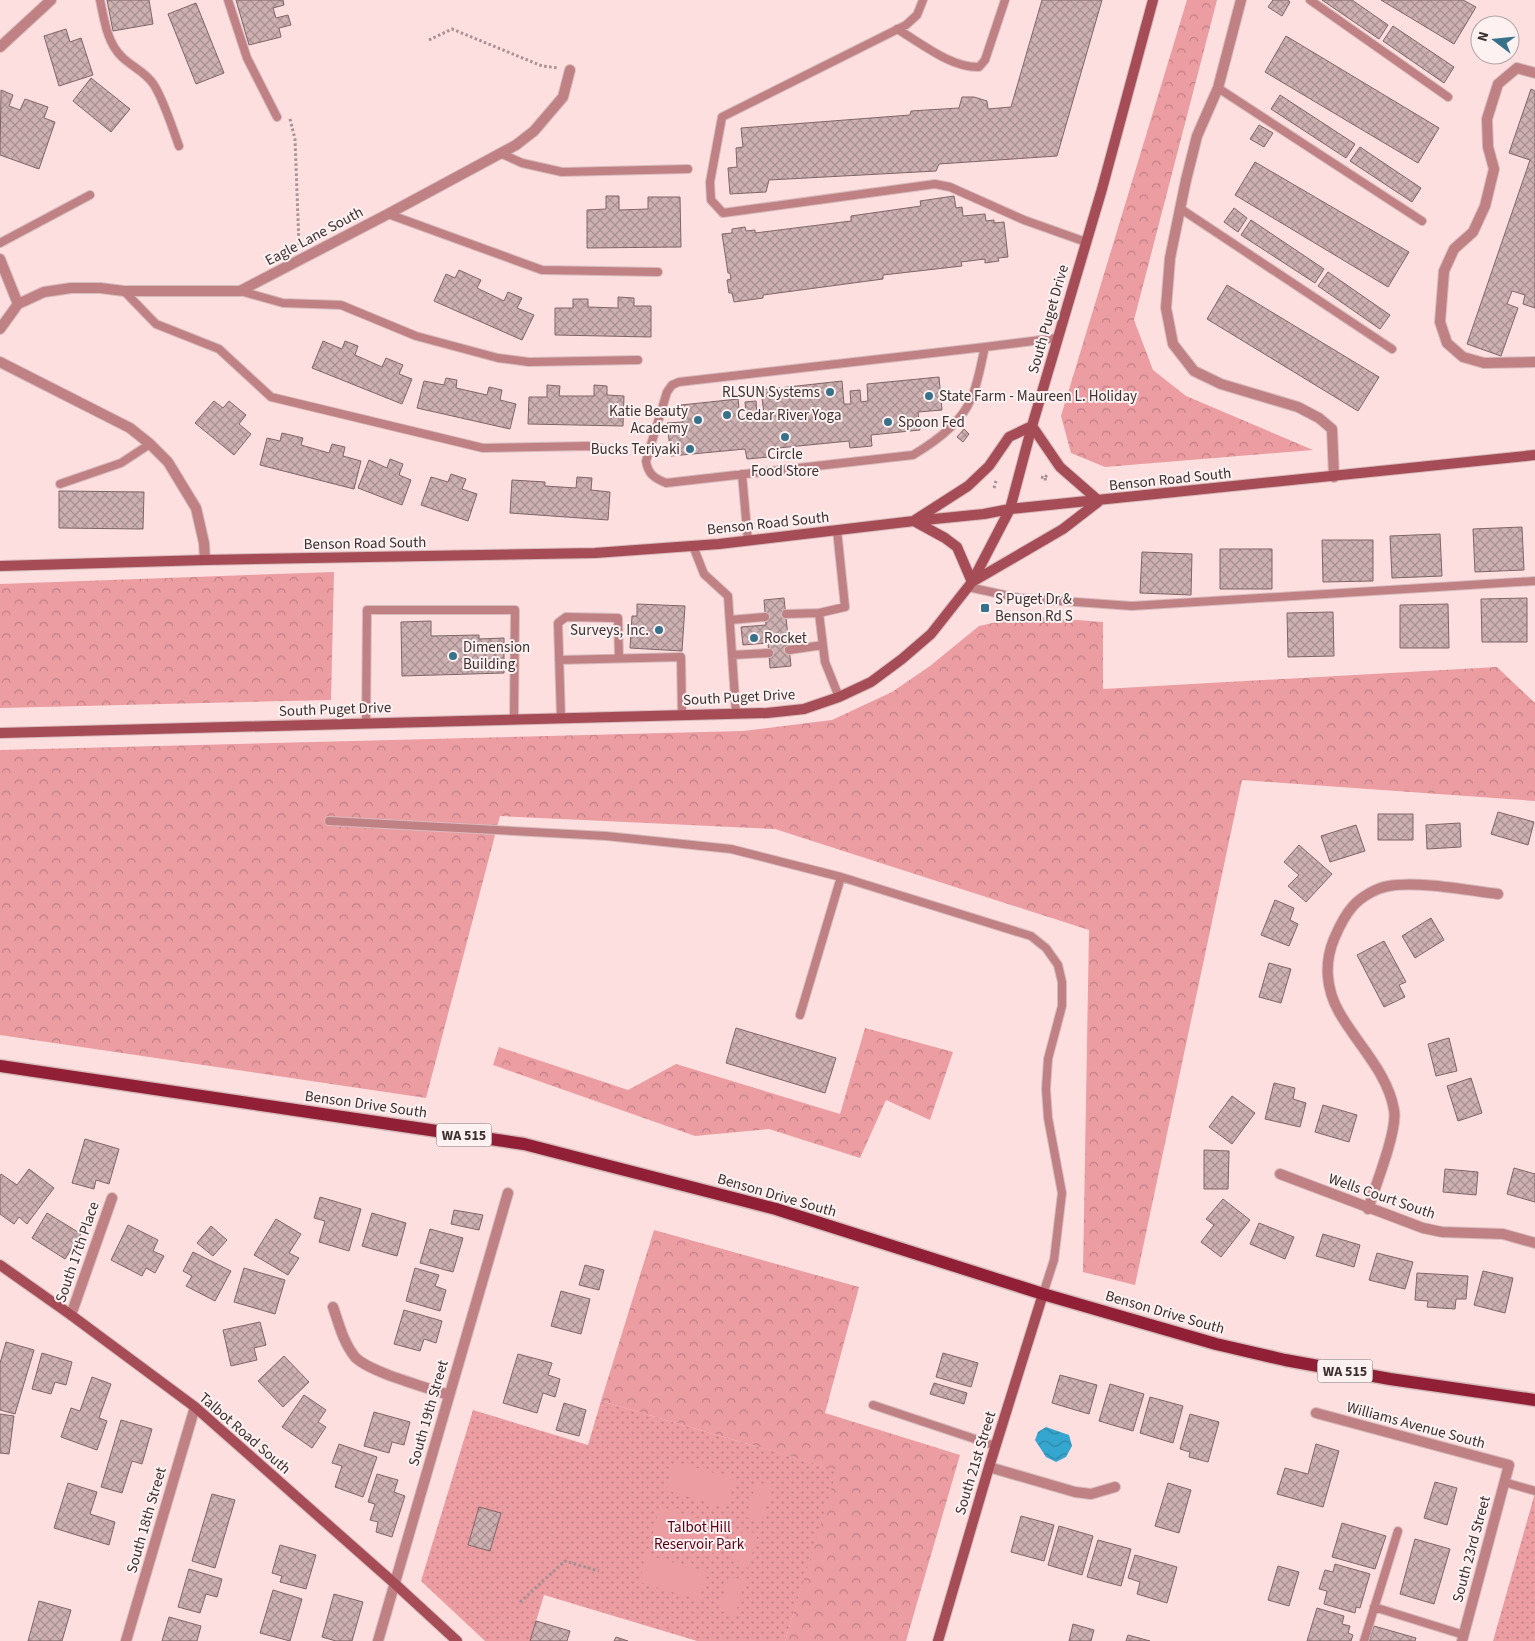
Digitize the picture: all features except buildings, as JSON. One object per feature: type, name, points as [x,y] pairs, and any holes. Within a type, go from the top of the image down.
[{"type":"main road","name":"Benson Drive South","points":[[0,1066],[524,1144],[776,1209],[1043,1294],[1216,1344],[1286,1360],[1390,1379],[1535,1400]]},
{"type":"street","points":[[0,47],[51,0]]},
{"type":"street","name":"South Puget Drive","points":[[0,733],[736,714],[804,709],[839,697],[871,682],[931,634],[970,585],[1010,510],[1153,0]]},
{"type":"street","points":[[1241,0],[1218,88],[1198,136],[1186,180],[1170,258],[1166,308],[1173,344],[1194,371],[1221,384],[1298,407],[1320,418],[1332,429],[1334,477]]},
{"type":"street","points":[[1535,73],[1517,68],[1498,84],[1487,119],[1488,147],[1494,169],[1486,206],[1474,232],[1454,249],[1444,271],[1440,322],[1447,342],[1463,357],[1484,363],[1535,362]]},
{"type":"street","name":"Eagle Lane South","points":[[18,304],[44,292],[71,288],[100,288],[124,291],[240,291],[516,145],[534,132],[558,104],[563,97],[570,70]]},
{"type":"street","points":[[0,259],[18,304],[0,330]]},
{"type":"street","points":[[0,362],[130,428],[150,444],[168,462],[196,508],[204,543],[205,560]]},
{"type":"street","points":[[1032,426],[1060,467],[1099,501],[1063,529],[970,585],[957,547],[914,521],[968,486],[990,466],[1010,437],[1032,426]]},
{"type":"street","name":"Benson Road South","points":[[0,566],[205,560],[595,553],[693,546],[1010,510],[1535,455]]},
{"type":"street","points":[[1368,1209],[1392,1134],[1395,1113],[1392,1097],[1385,1083],[1339,1011],[1329,987],[1327,965],[1332,943],[1342,920],[1353,905],[1370,893],[1386,886],[1405,884],[1498,894]]},
{"type":"street","name":"Wells Court South","points":[[1280,1174],[1368,1209],[1423,1228],[1442,1232],[1504,1234],[1535,1243]]},
{"type":"street","name":"South 19th Street","points":[[378,1641],[508,1193]]},
{"type":"street","name":"South 17th Place","points":[[71,1315],[112,1198]]},
{"type":"street","name":"Talbot Road South","points":[[0,1265],[71,1315],[195,1408],[394,1583],[456,1641]]},
{"type":"street","name":"South 21st Street","points":[[938,1641],[989,1467],[1043,1294]]},
{"type":"street","points":[[333,1307],[340,1330],[356,1358],[370,1368],[448,1395]]},
{"type":"street","name":"South 18th Street","points":[[126,1641],[195,1408]]},
{"type":"street","name":"Williams Avenue South","points":[[1316,1413],[1509,1465]]},
{"type":"street","name":"South 23rd Street","points":[[1463,1638],[1509,1465]]},
{"type":"street","points":[[989,1467],[1074,1492],[1091,1494],[1115,1487]]},
{"type":"lane","points":[[100,0],[107,31],[114,45],[121,57],[145,74],[153,83],[179,146]]},
{"type":"lane","points":[[228,0],[247,58],[277,117]]},
{"type":"lane","points":[[923,0],[917,15],[906,25],[722,117],[710,182],[711,200],[723,213],[935,184],[950,187],[1024,220],[1086,242]]},
{"type":"lane","points":[[897,30],[951,61],[970,67],[979,67],[985,60],[1005,0]]},
{"type":"lane","points":[[1310,0],[1448,97]]},
{"type":"lane","points":[[1218,88],[1422,221]]},
{"type":"lane","points":[[500,153],[522,163],[562,172],[688,169]]},
{"type":"lane","points":[[0,243],[90,195]]},
{"type":"lane","points":[[1181,209],[1392,349]]},
{"type":"lane","points":[[388,214],[542,270],[658,272]]},
{"type":"lane","points":[[124,291],[156,324],[219,349],[272,397],[483,448],[588,446],[618,451]]},
{"type":"lane","points":[[240,291],[283,303],[341,306],[416,336],[498,358],[529,362],[638,360]]},
{"type":"lane","points":[[985,347],[972,399],[962,414],[946,431],[928,446],[913,455],[666,483],[653,477],[647,470],[646,461],[667,392],[679,382],[1058,338]]},
{"type":"lane","points":[[60,484],[121,463],[150,444]]},
{"type":"lane","points":[[742,474],[748,541]]},
{"type":"lane","points":[[786,614],[819,613],[845,607],[837,530]]},
{"type":"lane","points":[[693,546],[704,574],[728,596],[736,714]]},
{"type":"lane","points":[[970,585],[1019,598],[1132,606],[1535,581]]},
{"type":"lane","points":[[366,723],[367,610],[514,610],[514,719]]},
{"type":"lane","points":[[819,613],[826,662],[839,697]]},
{"type":"lane","points":[[561,718],[558,623],[566,617],[618,618],[619,658]]},
{"type":"lane","points":[[730,620],[765,617]]},
{"type":"lane","points":[[789,650],[823,645]]},
{"type":"lane","points":[[732,655],[769,652]]},
{"type":"lane","points":[[559,660],[681,657],[682,715]]},
{"type":"lane","points":[[329,821],[606,836],[731,849],[841,877],[1031,936],[1046,948],[1058,965],[1062,982],[1062,1006],[1048,1059],[1046,1088],[1048,1118],[1062,1193],[1054,1260],[1043,1294]]},
{"type":"lane","points":[[800,1015],[841,877]]},
{"type":"lane","points":[[872,1405],[996,1446]]},
{"type":"lane","points":[[1504,1482],[1535,1491]]},
{"type":"lane","points":[[1364,1641],[1398,1531]]},
{"type":"lane","points":[[1374,1607],[1463,1638]]},
{"type":"path","points":[[429,40],[452,29],[542,66],[570,70]]},
{"type":"path","points":[[277,117],[290,119],[295,139],[299,260]]},
{"type":"path","points":[[1045,478],[1046,483]]},
{"type":"path","points":[[994,488],[996,481]]},
{"type":"path","points":[[520,1602],[565,1561],[599,1571]]},
{"type":"green space","points":[[1187,0],[1217,0],[1134,320],[1153,370],[1186,396],[1313,450],[1105,467],[1071,453],[1061,416]]},
{"type":"green space","points":[[334,572],[331,700],[0,708],[0,584]]},
{"type":"green space","points":[[1024,616],[1103,622],[1103,689],[1497,667],[1535,703],[1535,801],[1242,780],[1135,1285],[1083,1272],[1089,930],[775,829],[500,816],[426,1098],[0,1035],[0,750],[743,731],[832,720],[892,692],[930,666],[979,626]]},
{"type":"green space","points":[[865,1028],[953,1052],[930,1120],[886,1100],[860,1158],[769,1129],[695,1136],[493,1065],[499,1047],[628,1090],[676,1064],[840,1114]]},
{"type":"green space","points":[[654,1230],[859,1287],[825,1413],[960,1455],[906,1641],[785,1641],[836,1470],[601,1401]]},
{"type":"green space","name":"Talbot Hill Reservoir Park","points":[[601,1401],[837,1470],[785,1641],[697,1641],[544,1595],[530,1641],[485,1641],[421,1581],[473,1410],[588,1445]]},
{"type":"green space","points":[[674,1461],[735,1479],[726,1508],[666,1490]]},
{"type":"green space","points":[[756,1483],[772,1487],[762,1521],[746,1517]]},
{"type":"green space","points":[[1535,1493],[1535,1641],[1493,1641]]},
{"type":"green space","points":[[660,1507],[721,1525],[713,1553],[652,1536]]},
{"type":"green space","points":[[743,1530],[758,1534],[748,1568],[733,1564]]},
{"type":"green space","points":[[647,1555],[707,1572],[699,1600],[639,1582]]},
{"type":"green space","points":[[729,1576],[745,1581],[735,1615],[719,1610]]},
{"type":"water","points":[[1046,1427],[1069,1435],[1072,1446],[1066,1457],[1056,1462],[1046,1457],[1035,1440],[1038,1432]]},
{"type":"place","name":"RLSUN Systems","points":[[830,392]]},
{"type":"place","name":"State Farm - Maureen L. Holiday","points":[[929,396]]},
{"type":"place","name":"Cedar River Yoga","points":[[727,415]]},
{"type":"place","name":"Katie Beauty Academy","points":[[698,420]]},
{"type":"place","name":"Spoon Fed","points":[[888,422]]},
{"type":"place","name":"Circle Food Store","points":[[785,437]]},
{"type":"place","name":"Bucks Teriyaki","points":[[690,449]]},
{"type":"place","name":"S Puget Dr & Benson Rd S","points":[[985,608]]},
{"type":"place","name":"Surveys, Inc.","points":[[659,630]]},
{"type":"place","name":"Rocket","points":[[754,638]]},
{"type":"place","name":"Dimension Building","points":[[453,656]]}]
